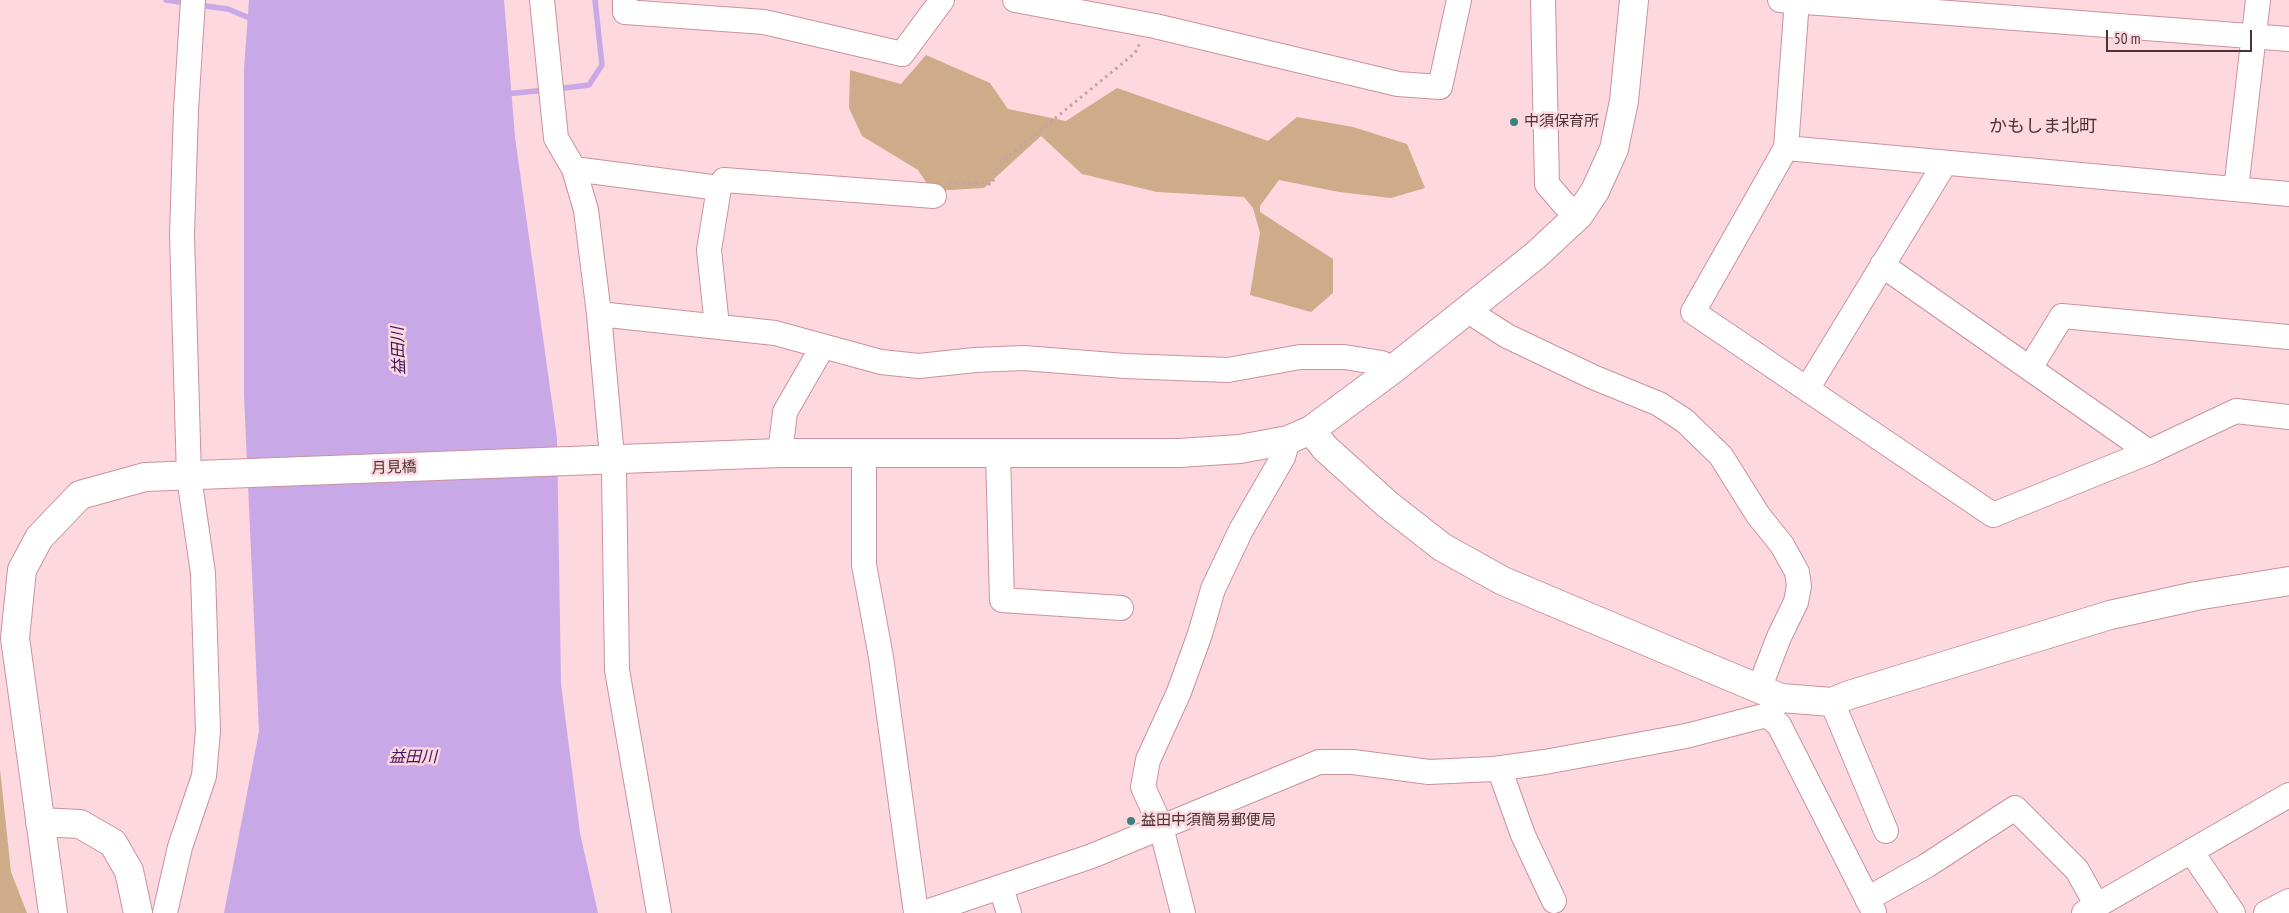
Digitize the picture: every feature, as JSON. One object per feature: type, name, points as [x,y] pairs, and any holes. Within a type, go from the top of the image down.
[{"type":"street","points":[[165,913],[180,847],[204,776],[208,732],[203,573],[182,235],[192,0]]},
{"type":"street","points":[[542,0],[556,138],[574,169],[586,210],[599,314],[611,446]]},
{"type":"street","points":[[625,0],[626,12],[764,22],[902,54],[942,0]]},
{"type":"street","points":[[1015,0],[1149,24],[1398,84],[1440,87],[1459,0]]},
{"type":"street","points":[[1542,0],[1547,184],[1564,204],[1579,215]]},
{"type":"street","points":[[1183,913],[1161,827],[1144,787],[1148,760],[1179,692],[1200,634],[1213,589],[1240,530],[1283,457],[1299,435],[1392,370],[1536,255],[1579,215],[1595,191],[1614,149],[1624,102],[1634,0]]},
{"type":"street","points":[[2236,189],[2258,0]]},
{"type":"street","points":[[2289,39],[1791,1],[1786,148],[1693,312],[1993,514],[2149,452],[2236,411],[2289,417]]},
{"type":"street","points":[[1786,148],[2289,194]]},
{"type":"street","points":[[1807,389],[1945,163]]},
{"type":"street","points":[[574,169],[719,188]]},
{"type":"street","points":[[717,326],[709,250],[719,188],[724,180],[934,196]]},
{"type":"street","points":[[1882,265],[2149,452]]},
{"type":"street","points":[[1470,308],[1479,318],[1507,336],[1593,377],[1659,404],[1685,421],[1721,456],[1758,515],[1782,545],[1797,572],[1799,586],[1796,602],[1776,644],[1769,701],[1779,725],[1871,906],[1926,866],[2015,808],[2077,870],[2091,909],[2289,795]]},
{"type":"street","points":[[599,314],[775,333],[881,362],[919,366],[975,360],[1024,358],[1164,369],[1228,370],[1300,357],[1344,357],[1382,363],[1392,370]]},
{"type":"street","points":[[2030,368],[2062,316],[2289,338]]},
{"type":"street","points":[[780,453],[785,412],[823,346]]},
{"type":"street","points":[[1299,435],[1325,448],[1386,504],[1442,547],[1502,581],[1769,701],[1832,702],[1849,695],[2110,615],[2196,596],[2289,581]]},
{"type":"street","name":"月見橋","points":[[52,913],[15,638],[22,570],[39,538],[80,495],[145,477],[780,453],[1179,453],[1240,449],[1299,435]]},
{"type":"street","points":[[864,453],[864,565],[881,656],[916,913]]},
{"type":"street","points":[[998,454],[1002,600],[1121,608]]},
{"type":"street","points":[[614,471],[617,670],[659,913]]},
{"type":"street","points":[[923,913],[1092,856],[1319,762],[1353,762],[1429,772],[1499,768],[1545,762],[1686,736],[1769,701]]},
{"type":"street","points":[[1832,702],[1886,831]]},
{"type":"street","points":[[1499,768],[1523,835],[1554,901]]},
{"type":"street","points":[[40,822],[80,824],[113,843],[129,871],[138,913]]},
{"type":"street","points":[[2191,851],[2233,913]]},
{"type":"street","points":[[1001,888],[1008,913]]},
{"type":"path","points":[[934,196],[947,183],[992,184],[998,165],[1135,53],[1149,24]]},
{"type":"shaded area","points":[[926,55],[990,83],[1008,109],[1066,121],[1117,88],[1268,141],[1297,117],[1353,127],[1407,144],[1425,188],[1391,198],[1339,192],[1279,180],[1260,206],[1260,212],[1333,259],[1333,293],[1311,312],[1250,295],[1260,233],[1253,208],[1244,197],[1157,192],[1082,174],[1041,136],[984,188],[932,191],[918,170],[862,136],[849,108],[850,70],[901,84]]},
{"type":"shaded area","points":[[0,769],[11,872],[27,913],[0,913]]},
{"type":"water","name":"益田川","points":[[249,0],[504,0],[515,137],[557,438],[561,684],[580,833],[598,913],[224,913],[259,731],[244,395],[244,69]]},
{"type":"waterway","points":[[166,0],[187,3]]},
{"type":"waterway","points":[[556,89],[589,85],[602,65],[595,0]]},
{"type":"waterway","points":[[198,5],[228,9],[254,20]]},
{"type":"waterway","points":[[506,94],[546,90]]},
{"type":"place","name":"中須保育所","points":[[1514,122]]},
{"type":"place","name":"益田中須簡易郵便局","points":[[1131,821]]},
{"type":"district","name":"かもしま北町","points":[[2043,127]]}]
